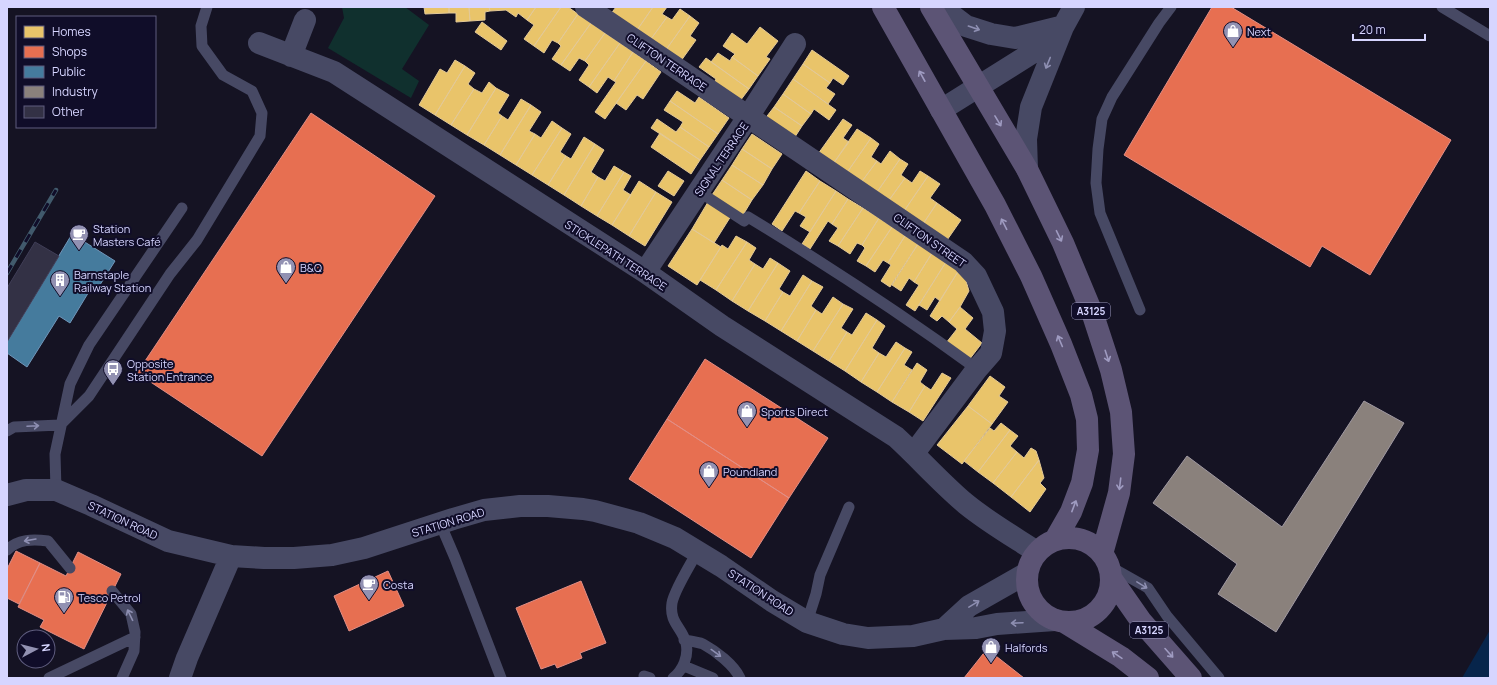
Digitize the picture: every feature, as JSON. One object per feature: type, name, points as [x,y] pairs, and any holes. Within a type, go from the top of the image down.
[{"type":"main road","points":[[883,7],[995,205],[1031,276],[1061,344],[1081,395],[1087,419],[1088,450],[1082,483],[1071,512],[1055,540]]},
{"type":"main road","name":"A3125","points":[[931,7],[1027,169],[1062,243],[1093,315],[1111,370],[1121,412],[1124,454],[1107,566],[1141,621],[1191,678]]},
{"type":"main road","points":[[1060,621],[1079,621],[1092,616],[1103,606],[1110,593],[1107,566],[1093,545],[1081,539],[1068,538],[1055,540],[1037,552],[1031,562],[1028,574],[1028,588],[1033,602],[1042,613],[1060,621],[1121,657],[1148,678]]},
{"type":"street","name":"CLIFTON TERRACE","points":[[586,7],[748,117]]},
{"type":"street","points":[[942,7],[966,26],[991,34],[1015,38],[1063,27]]},
{"type":"street","points":[[1027,169],[1026,139],[1031,107],[1063,27],[1074,7]]},
{"type":"street","points":[[291,56],[305,20]]},
{"type":"street","points":[[941,110],[1032,53],[1063,27]]},
{"type":"street","name":"STICKLEPATH TERRACE","points":[[259,44],[334,72],[645,272],[722,326],[896,437],[929,471],[967,505],[1037,552]]},
{"type":"street","name":"SIGNAL TERRACE","points":[[645,272],[795,44]]},
{"type":"street","name":"CLIFTON STREET","points":[[748,117],[969,268],[976,276],[993,312],[995,331],[992,352],[977,369],[914,454]]},
{"type":"street","name":"STATION ROAD","points":[[7,495],[26,490],[56,490],[168,541],[231,556],[264,558],[294,558],[332,555],[364,548],[484,510],[520,506],[548,506],[583,509],[639,523],[675,538],[698,551],[772,601],[808,622],[843,634],[868,638],[913,636],[944,629],[976,628],[997,624],[1060,621]]},
{"type":"street","points":[[180,678],[187,658],[231,556]]},
{"type":"street","name":"STATION ROAD","points":[[944,629],[969,606],[1028,574]]},
{"type":"lane","points":[[7,431],[14,428],[60,425],[88,396],[170,274],[197,240],[260,136],[262,113],[252,91],[223,75],[202,46],[201,26],[207,7]]},
{"type":"lane","points":[[1140,310],[1100,213],[1096,183],[1098,149],[1102,119],[1112,97],[1159,23],[1171,7]]},
{"type":"lane","points":[[1442,7],[1490,36]]},
{"type":"lane","points":[[698,191],[744,221],[748,217],[804,250],[904,316],[977,369]]},
{"type":"lane","points":[[56,490],[55,454],[70,384],[89,345],[182,208]]},
{"type":"lane","points":[[808,622],[820,575],[849,507]]},
{"type":"lane","points":[[440,523],[501,678]]},
{"type":"lane","points":[[7,550],[13,544],[33,539],[48,541],[70,568]]},
{"type":"lane","points":[[673,678],[684,666],[686,658],[686,643],[672,616],[672,602],[698,551]]},
{"type":"lane","points":[[1107,566],[1148,588],[1167,616],[1219,678]]},
{"type":"lane","points":[[112,591],[131,614],[135,632],[134,651],[122,678]]},
{"type":"lane","points":[[49,678],[135,637]]},
{"type":"lane","points":[[684,640],[702,644],[708,648],[736,670],[740,678]]},
{"type":"lane","points":[[684,666],[713,678]]},
{"type":"green space","points":[[342,7],[405,7],[429,25],[402,69],[419,81],[411,98],[328,48],[344,18]]},
{"type":"water","points":[[1490,630],[1490,678],[1462,678]]},
{"type":"building: Homes","points":[[424,7],[449,7],[449,13],[425,14]]},
{"type":"building: Homes","points":[[449,7],[469,7],[470,21],[456,22],[456,13],[449,13]]},
{"type":"building: Homes","points":[[469,7],[489,7],[490,11],[485,12],[485,20],[470,21]]},
{"type":"building: Homes","points":[[489,7],[536,7],[527,20],[518,13],[516,17],[506,10],[490,11]]},
{"type":"building: Homes","points":[[536,7],[561,7],[534,46],[524,39],[534,25],[527,20]]},
{"type":"building: Homes","points":[[561,7],[568,7],[578,14],[558,43],[552,40],[544,53],[534,46]]},
{"type":"building: Homes","points":[[616,7],[653,7],[635,33],[610,15]]},
{"type":"building: Homes","points":[[653,7],[667,7],[662,14],[667,17],[648,43],[635,33]]},
{"type":"building: Homes","points":[[680,9],[690,16],[663,54],[648,43],[667,17],[672,20]]},
{"type":"building: Homes","points":[[578,14],[591,23],[561,65],[552,59],[561,46],[558,43]]},
{"type":"building: Homes","points":[[690,16],[699,23],[690,36],[696,40],[678,65],[663,54]]},
{"type":"building: Homes","points":[[482,22],[507,41],[501,50],[475,32]]},
{"type":"building: Homes","points":[[591,23],[605,33],[585,61],[579,58],[570,71],[561,65]]},
{"type":"building: Homes","points":[[760,27],[778,41],[766,57],[770,59],[758,76],[732,57],[735,54],[723,46],[732,33],[747,44]]},
{"type":"building: Homes","points":[[605,33],[620,43],[589,87],[579,80],[589,65],[585,61]]},
{"type":"building: Homes","points":[[620,43],[633,52],[614,81],[608,77],[597,93],[589,87]]},
{"type":"building: Homes","points":[[812,50],[849,76],[843,85],[833,78],[830,83],[803,64]]},
{"type":"building: Homes","points":[[633,52],[646,61],[605,119],[595,112],[616,82],[614,81]]},
{"type":"building: Homes","points":[[718,53],[730,61],[732,57],[758,76],[749,89],[711,62]]},
{"type":"building: Homes","points":[[706,58],[749,89],[740,101],[714,83],[716,79],[699,67]]},
{"type":"building: Homes","points":[[455,60],[465,66],[435,115],[419,105],[440,69],[447,73]]},
{"type":"building: Homes","points":[[646,61],[661,72],[643,99],[637,95],[626,110],[616,103]]},
{"type":"building: Homes","points":[[803,64],[830,83],[826,88],[835,94],[828,104],[793,79]]},
{"type":"building: Homes","points":[[465,66],[475,73],[468,84],[474,89],[451,125],[435,115]]},
{"type":"building: Homes","points":[[793,79],[836,110],[829,120],[814,109],[811,114],[783,94]]},
{"type":"building: Homes","points":[[489,82],[496,88],[467,135],[451,125],[474,89],[482,93]]},
{"type":"building: Homes","points":[[496,88],[509,95],[498,113],[502,116],[484,145],[467,135]]},
{"type":"building: Homes","points":[[677,91],[695,103],[699,97],[729,118],[718,134],[670,101]]},
{"type":"building: Homes","points":[[783,94],[811,114],[802,126],[774,107]]},
{"type":"building: Homes","points":[[521,99],[531,105],[500,155],[484,145],[502,116],[508,120]]},
{"type":"building: Homes","points":[[670,101],[718,134],[709,147],[680,127],[683,122],[664,110]]},
{"type":"building: Homes","points":[[531,105],[541,112],[529,131],[535,134],[516,165],[500,155]]},
{"type":"building: Homes","points":[[774,107],[802,126],[793,140],[764,120]]},
{"type":"building: Homes","points":[[657,119],[676,132],[680,127],[709,147],[700,160],[651,128]]},
{"type":"building: Homes","points":[[843,119],[852,125],[843,138],[849,142],[833,164],[818,154]]},
{"type":"building: Homes","points":[[552,121],[562,128],[532,175],[516,165],[535,134],[541,138]]},
{"type":"building: Homes","points":[[562,128],[571,134],[560,152],[566,156],[548,185],[532,175]]},
{"type":"building: Homes","points":[[857,129],[871,138],[846,174],[833,164]]},
{"type":"building: Homes","points":[[660,133],[700,160],[691,174],[651,147]]},
{"type":"building: Homes","points":[[752,134],[782,154],[772,169],[742,149]]},
{"type":"building: Homes","points":[[584,137],[595,144],[564,195],[548,185],[566,156],[571,159]]},
{"type":"building: Homes","points":[[871,138],[879,144],[871,157],[877,161],[860,184],[846,174]]},
{"type":"building: Homes","points":[[595,144],[604,150],[591,172],[598,177],[581,206],[564,195]]},
{"type":"building: Homes","points":[[742,149],[772,169],[763,185],[732,165]]},
{"type":"building: Homes","points":[[890,151],[900,159],[875,195],[860,184],[877,161],[881,164]]},
{"type":"building: Homes","points":[[900,159],[908,164],[901,175],[905,178],[887,203],[875,195]]},
{"type":"building: Homes","points":[[732,165],[763,185],[752,200],[722,180]]},
{"type":"building: Homes","points":[[614,166],[624,172],[597,216],[581,206],[598,177],[605,181]]},
{"type":"building: Homes","points":[[668,171],[684,181],[674,196],[658,186]]},
{"type":"building: Homes","points":[[806,171],[820,181],[799,213],[795,211],[782,231],[772,224]]},
{"type":"building: Homes","points":[[920,171],[928,176],[902,214],[887,203],[905,178],[912,183]]},
{"type":"building: Homes","points":[[624,172],[631,176],[623,190],[631,195],[612,225],[597,216]]},
{"type":"building: Homes","points":[[928,176],[940,184],[930,198],[937,203],[921,227],[902,214]]},
{"type":"building: Homes","points":[[722,180],[752,200],[743,215],[712,195]]},
{"type":"building: Homes","points":[[639,181],[656,192],[629,236],[612,225]]},
{"type":"building: Homes","points":[[820,181],[836,191],[810,232],[800,226],[806,217],[799,213]]},
{"type":"building: Homes","points":[[836,191],[848,199],[832,224],[828,221],[810,249],[802,244]]},
{"type":"building: Homes","points":[[656,192],[672,202],[645,246],[629,236]]},
{"type":"building: Homes","points":[[848,199],[863,208],[838,246],[829,241],[838,228],[832,224]]},
{"type":"building: Homes","points":[[708,202],[731,216],[714,243],[692,229]]},
{"type":"building: Homes","points":[[937,203],[961,220],[945,243],[921,227]]},
{"type":"building: Homes","points":[[863,208],[879,218],[862,245],[857,243],[850,254],[838,246]]},
{"type":"building: Homes","points":[[879,218],[892,227],[866,266],[857,261],[865,248],[862,245]]},
{"type":"building: Homes","points":[[892,227],[905,236],[888,263],[883,260],[875,272],[866,266]]},
{"type":"building: Homes","points":[[692,229],[721,247],[697,285],[668,266]]},
{"type":"building: Homes","points":[[736,236],[747,242],[716,290],[700,280],[722,245],[728,249]]},
{"type":"building: Homes","points":[[905,236],[918,244],[890,287],[881,281],[891,265],[888,263]]},
{"type":"building: Homes","points":[[747,242],[756,248],[749,260],[755,264],[732,301],[716,290]]},
{"type":"building: Homes","points":[[918,244],[932,253],[914,282],[909,278],[901,291],[892,285]]},
{"type":"building: Homes","points":[[932,253],[946,262],[915,311],[906,305],[919,285],[914,282]]},
{"type":"building: Homes","points":[[770,258],[778,263],[748,311],[732,301],[755,264],[763,269]]},
{"type":"building: Homes","points":[[946,262],[959,270],[940,301],[935,297],[927,310],[919,305]]},
{"type":"building: Homes","points":[[778,263],[790,271],[779,289],[783,292],[765,321],[748,311]]},
{"type":"building: Homes","points":[[959,270],[965,277],[969,291],[949,322],[942,316],[937,321],[930,316]]},
{"type":"building: Homes","points":[[803,275],[812,281],[781,331],[765,321],[783,292],[790,296]]},
{"type":"building: Homes","points":[[812,281],[823,287],[811,306],[816,310],[797,341],[781,331]]},
{"type":"building: Homes","points":[[833,297],[843,304],[813,351],[797,341],[816,310],[822,314]]},
{"type":"building: Homes","points":[[843,304],[853,309],[841,328],[847,332],[829,361],[813,351]]},
{"type":"building: Homes","points":[[960,307],[973,318],[965,329],[982,343],[969,360],[946,343],[957,329],[949,322]]},
{"type":"building: Homes","points":[[866,313],[877,320],[845,371],[829,361],[847,332],[852,335]]},
{"type":"building: Homes","points":[[877,320],[885,326],[872,348],[879,353],[861,382],[845,371]]},
{"type":"building: Homes","points":[[896,342],[905,348],[877,392],[861,382],[879,353],[886,357]]},
{"type":"building: Homes","points":[[905,348],[912,352],[904,365],[912,370],[892,402],[877,392]]},
{"type":"building: Homes","points":[[917,363],[927,370],[920,382],[925,386],[909,412],[892,402]]},
{"type":"building: Homes","points":[[942,373],[951,378],[923,421],[909,412],[925,386],[931,390]]},
{"type":"building: Homes","points":[[990,376],[1005,387],[999,396],[1008,402],[992,424],[968,406]]},
{"type":"building: Homes","points":[[968,406],[992,424],[962,464],[937,445]]},
{"type":"building: Homes","points":[[1001,423],[1010,430],[978,472],[964,461],[990,428],[994,431]]},
{"type":"building: Homes","points":[[1010,430],[1018,436],[1010,446],[1017,452],[993,483],[978,472]]},
{"type":"building: Homes","points":[[1031,448],[1036,451],[1039,460],[1011,497],[993,483],[1017,452],[1024,458]]},
{"type":"building: Homes","points":[[1039,460],[1044,478],[1040,483],[1046,489],[1030,512],[1011,497]]},
{"type":"building: Shops","points":[[1212,7],[1231,7],[1451,140],[1370,275],[1322,246],[1310,267],[1124,155]]},
{"type":"building: Shops","name":"B&Q","points":[[311,113],[435,196],[262,456],[137,373]]},
{"type":"building: Shops","name":"Sports Direct","points":[[705,359],[828,438],[789,498],[667,419]]},
{"type":"building: Shops","name":"Poundland","points":[[667,419],[789,498],[751,558],[629,479]]},
{"type":"building: Shops","points":[[16,551],[40,563],[19,604],[7,598],[7,569]]},
{"type":"building: Shops","points":[[78,552],[121,574],[84,649],[56,635],[56,629],[44,629],[40,627],[44,620],[18,607],[40,563],[66,576]]},
{"type":"building: Shops","name":"Costa","points":[[388,571],[404,606],[349,631],[334,596]]},
{"type":"building: Shops","points":[[581,581],[606,643],[580,653],[582,658],[557,668],[555,664],[541,669],[516,608]]},
{"type":"building: Shops","name":"Halfords","points":[[987,649],[1024,678],[964,678]]},
{"type":"building: Public","name":"Barnstaple Railway Station","points":[[72,234],[115,261],[98,288],[93,285],[70,323],[59,316],[27,367],[7,353],[7,342]]},
{"type":"building: Industry","points":[[1364,401],[1404,423],[1276,632],[1218,594],[1237,564],[1153,503],[1187,456],[1282,527]]},
{"type":"building: Other","points":[[35,242],[59,256],[7,342],[7,288]]},
{"type":"railway","points":[[7,273],[56,190]]},
{"type":"place","name":"Next","points":[[1233,48]]},
{"type":"place","name":"Station Masters Café","points":[[79,251]]},
{"type":"place","name":"B&Q","points":[[286,284]]},
{"type":"place","name":"Barnstaple Railway Station","points":[[60,297]]},
{"type":"place","name":"Opposite Station Entrance","points":[[113,386]]},
{"type":"place","name":"Sports Direct","points":[[747,428]]},
{"type":"place","name":"Poundland","points":[[709,488]]},
{"type":"place","name":"Costa","points":[[369,601]]},
{"type":"place","name":"Tesco Petrol","points":[[64,614]]},
{"type":"place","name":"Halfords","points":[[991,664]]}]
